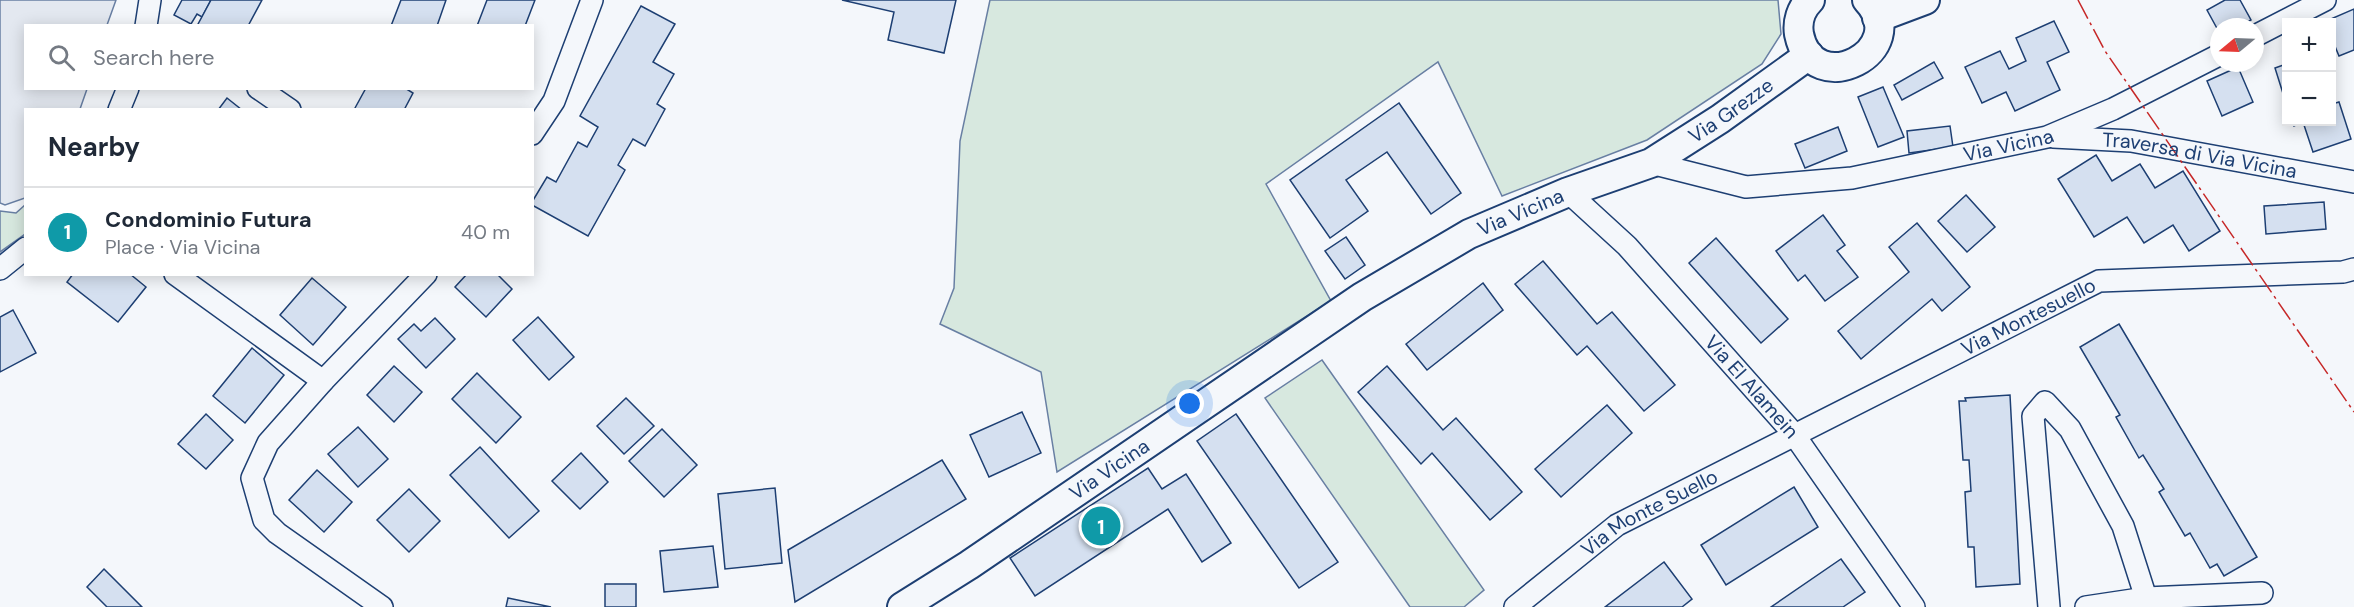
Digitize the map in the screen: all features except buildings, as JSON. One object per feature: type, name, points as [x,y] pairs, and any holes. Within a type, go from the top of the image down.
[{"type":"street","points":[[146,24],[150,0]]},
{"type":"street","points":[[534,131],[554,100],[592,0]]},
{"type":"street","points":[[1810,0],[1800,17],[1799,30],[1802,44],[1809,55],[1832,67],[1846,67],[1858,63],[1868,55],[1876,43],[1879,31],[1872,9],[1925,0]]},
{"type":"street","points":[[2264,31],[2325,0]]},
{"type":"street","name":"Via Grezze","points":[[1651,163],[1720,119],[1809,55]]},
{"type":"street","name":"Via Vicina","points":[[902,607],[969,565],[1362,297],[1468,234],[1568,192],[1651,163],[1746,187],[1852,178],[2047,137],[2113,109],[2210,60]]},
{"type":"street","points":[[120,108],[127,90]]},
{"type":"street","points":[[261,90],[287,108]]},
{"type":"street","name":"Traversa di Via Vicina","points":[[2047,137],[2131,141],[2354,182]]},
{"type":"street","name":"Via El Alamein","points":[[1568,192],[1627,246],[1793,433],[1910,605]]},
{"type":"street","points":[[0,269],[24,250]]},
{"type":"street","name":"Via Montesuello","points":[[1793,433],[2099,281],[2343,272],[2354,268]]},
{"type":"street","points":[[178,276],[323,381]]},
{"type":"street","points":[[382,607],[277,533],[264,520],[252,478],[268,443],[323,381],[424,276]]},
{"type":"street","points":[[2049,607],[2033,416],[2045,402],[2070,429],[2123,526],[2146,598]]},
{"type":"street","name":"Via Monte Suello","points":[[1515,607],[1617,525],[1793,433]]},
{"type":"street","points":[[2086,607],[2146,598],[2262,593]]},
{"type":"shaded area","points":[[0,0],[116,0],[107,24],[24,24],[24,90],[87,90],[80,108],[24,108],[24,198],[5,205],[0,203]]},
{"type":"shaded area","points":[[990,0],[1778,0],[1781,34],[1762,64],[1647,140],[1502,196],[1438,62],[1266,184],[1331,301],[1057,472],[1041,372],[940,324],[954,288],[960,141]]},
{"type":"shaded area","points":[[24,206],[24,235],[0,252],[0,211],[16,213]]},
{"type":"shaded area","points":[[1322,360],[1484,590],[1464,607],[1410,607],[1265,398]]},
{"type":"power","points":[[2078,0],[2105,51],[2354,412]]},
{"type":"place","name":"Condominio Futura","points":[[1101,526]]}]
